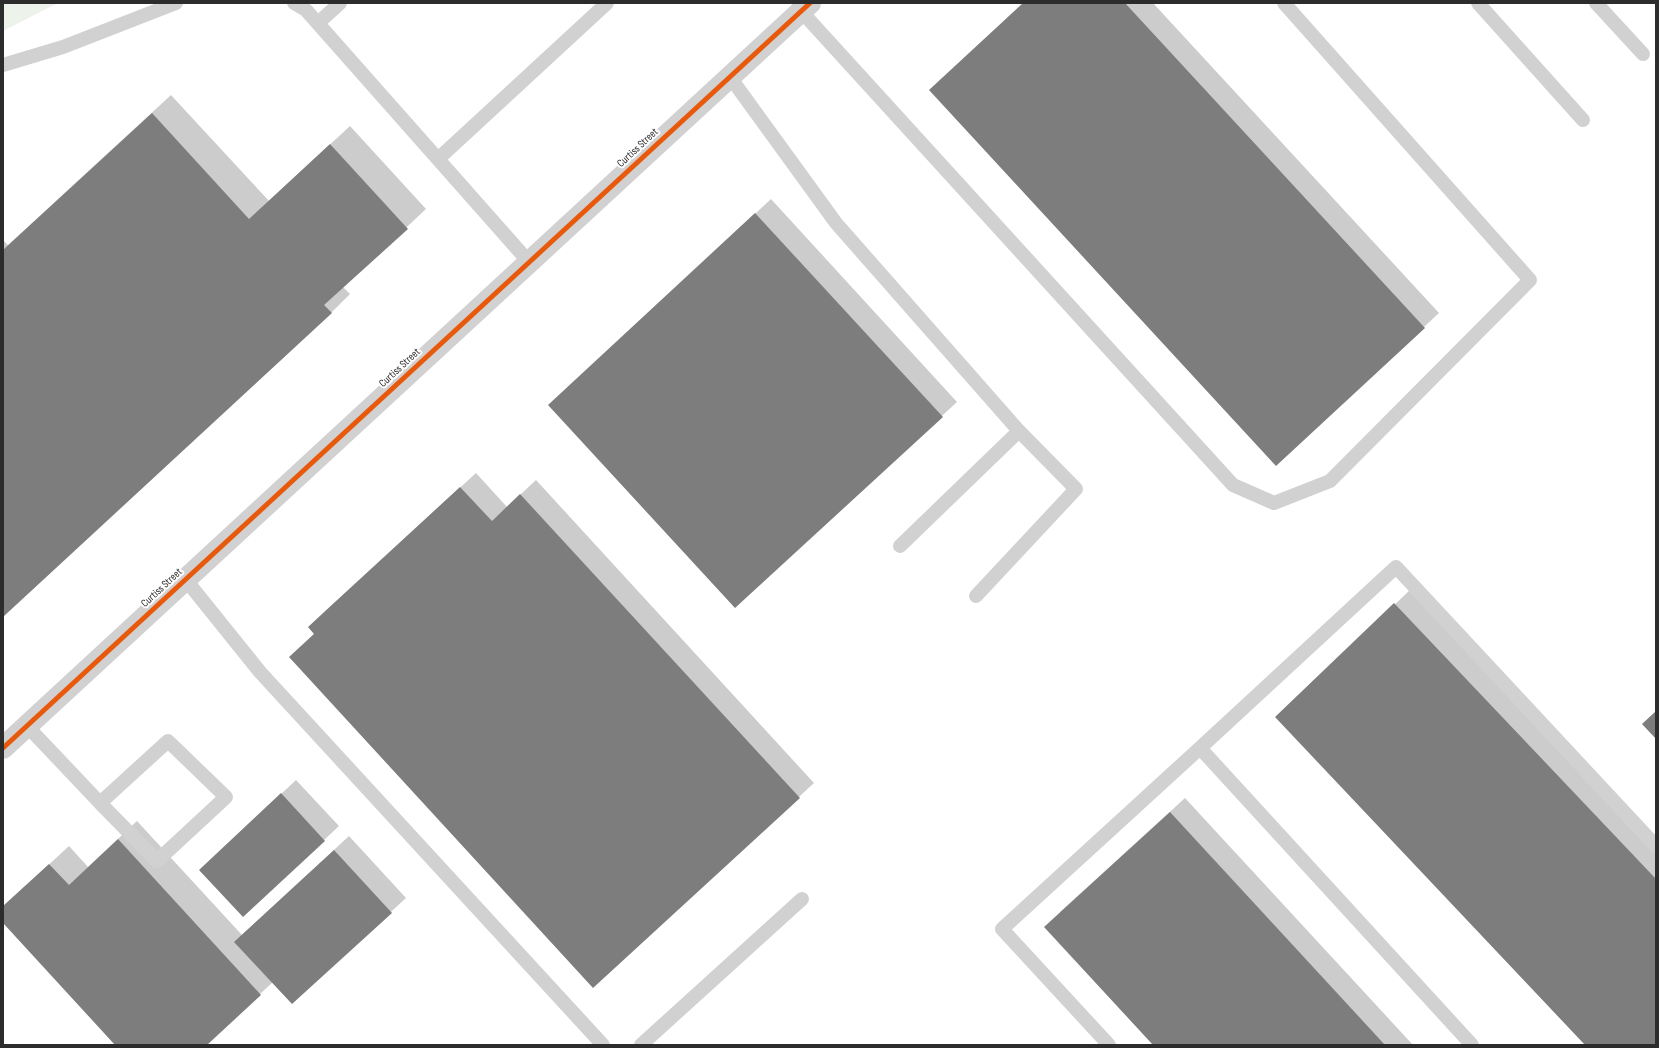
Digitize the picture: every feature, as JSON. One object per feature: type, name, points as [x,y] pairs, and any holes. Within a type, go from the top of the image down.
[{"type":"street","name":"Curtiss Street","points":[[3,748],[805,7]]},
{"type":"lane","points":[[3,64],[63,47],[176,3]]},
{"type":"lane","points":[[294,3],[306,10],[318,23],[529,262]]},
{"type":"lane","points":[[318,23],[340,3]]},
{"type":"lane","points":[[438,159],[607,3]]},
{"type":"lane","points":[[805,7],[1233,485],[1274,504],[1330,481],[1530,280],[1284,3]]},
{"type":"lane","points":[[1478,3],[1583,120]]},
{"type":"lane","points":[[1596,3],[1643,54]]},
{"type":"lane","points":[[730,77],[836,223],[1020,431],[1076,490],[976,596]]},
{"type":"lane","points":[[900,546],[1020,431]]},
{"type":"lane","points":[[1110,1045],[1002,929],[1396,567],[1656,846]]},
{"type":"lane","points":[[186,580],[260,672],[603,1045]]},
{"type":"lane","points":[[27,726],[100,803],[156,861],[226,797],[168,740],[100,803]]},
{"type":"lane","points":[[1200,748],[1472,1045]]},
{"type":"lane","points":[[641,1045],[802,899]]},
{"type":"shaded area","points":[[3,3],[58,3],[3,31]]},
{"type":"building","points":[[1023,3],[1125,3],[1425,328],[1276,466],[929,90]]},
{"type":"building","points":[[152,113],[249,219],[330,144],[408,229],[324,305],[332,313],[3,617],[3,250]]},
{"type":"building","points":[[755,213],[943,417],[735,608],[548,405]]},
{"type":"building","points":[[460,487],[492,521],[520,494],[800,798],[593,988],[289,657],[314,634],[308,627]]},
{"type":"building","points":[[1394,603],[1656,879],[1656,1045],[1585,1045],[1275,717]]},
{"type":"building","points":[[1656,711],[1656,739],[1642,724]]},
{"type":"building","points":[[281,793],[325,841],[243,917],[199,870]]},
{"type":"building","points":[[1170,812],[1385,1045],[1153,1045],[1044,927]]},
{"type":"building","points":[[118,839],[261,995],[207,1045],[115,1045],[3,923],[3,906],[49,864],[69,885]]},
{"type":"building","points":[[334,850],[392,913],[292,1004],[234,942]]},
{"type":"cycle path","points":[[3,748],[810,3]]}]
